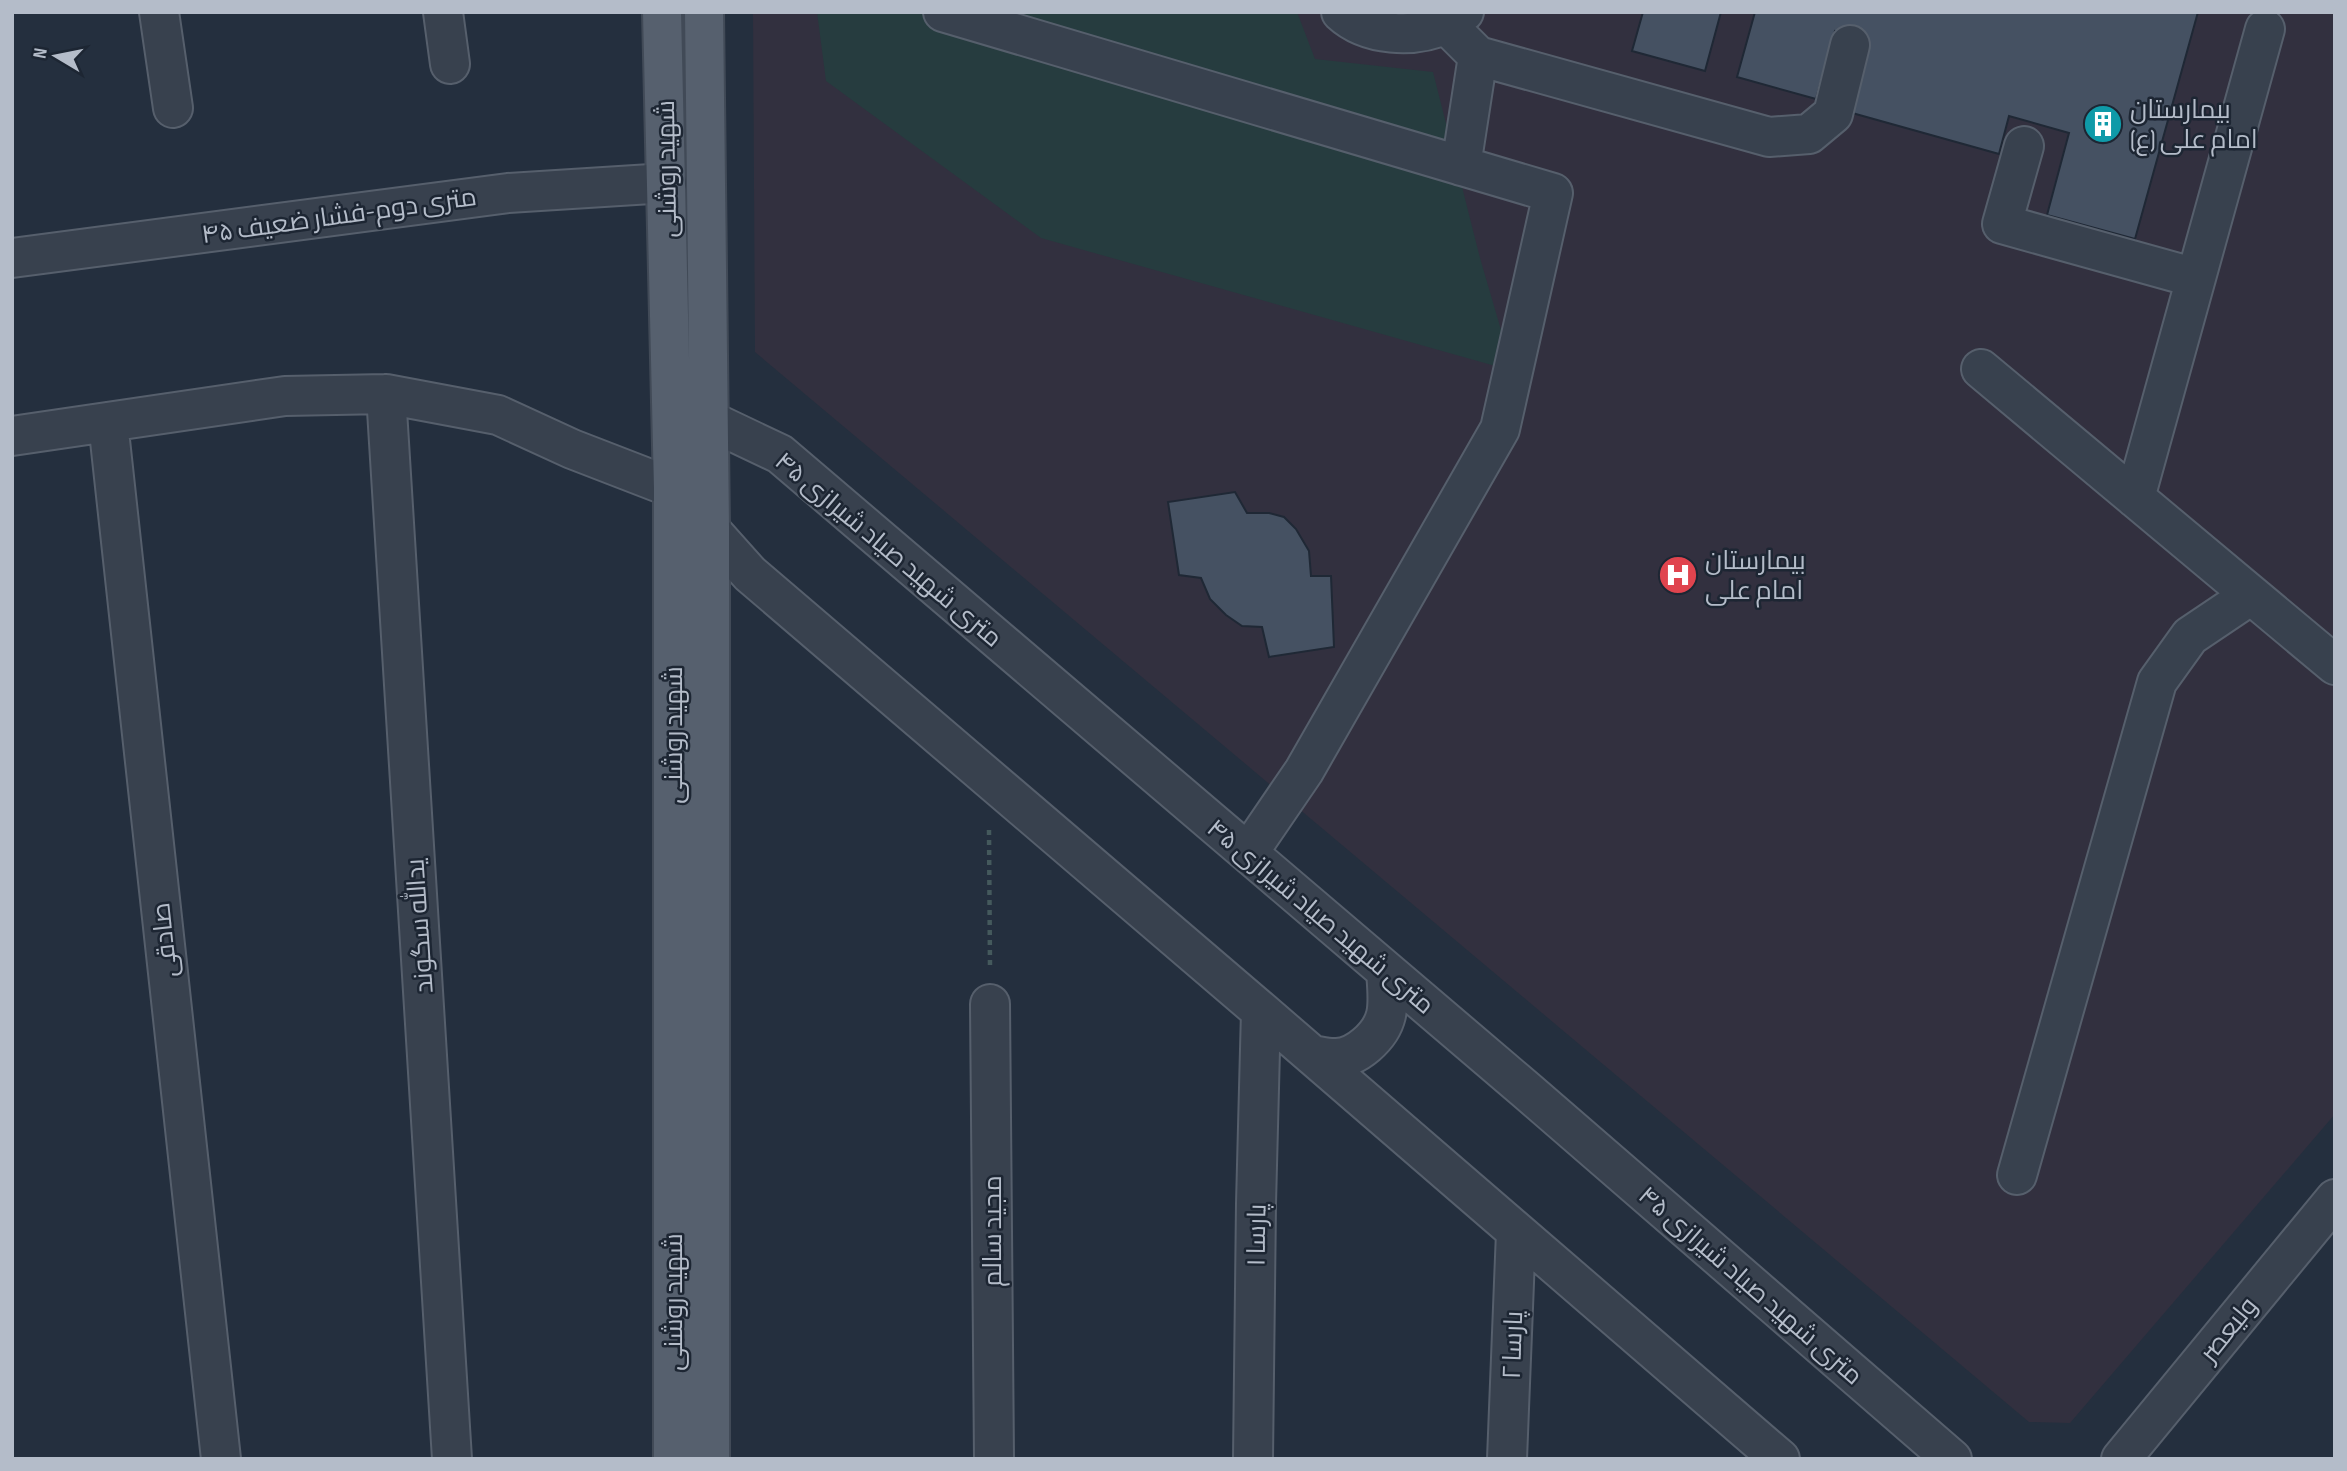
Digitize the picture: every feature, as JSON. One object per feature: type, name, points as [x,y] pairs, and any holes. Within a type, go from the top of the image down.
[{"type":"main road","name":"شهید روشنی","points":[[662,12],[673,488],[673,1459]]},
{"type":"main road","name":"شهید روشنی","points":[[704,12],[710,527],[710,1459]]},
{"type":"street","points":[[159,12],[173,108]]},
{"type":"street","points":[[443,12],[450,64]]},
{"type":"street","points":[[943,12],[1553,193],[1500,429],[1304,771],[1248,853]]},
{"type":"street","points":[[1342,12],[1378,31],[1413,34],[1455,18],[1478,56],[1461,166]]},
{"type":"street","points":[[2135,498],[2265,29]]},
{"type":"street","points":[[1478,56],[1769,137],[1810,134],[1833,114],[1850,45]]},
{"type":"street","points":[[2024,146],[2003,224],[2196,278]]},
{"type":"street","name":"۴۵ متری دوم-فشار ضعیف","points":[[12,258],[508,192],[667,183]]},
{"type":"street","points":[[1981,369],[2335,665]]},
{"type":"street","points":[[12,436],[285,396],[386,394],[498,415],[572,449],[673,488],[750,574],[1262,1011],[1780,1459]]},
{"type":"street","name":"یدالله سگوند","points":[[386,394],[452,1459]]},
{"type":"street","name":"۴۵ متری شهید صیاد شیرازی","points":[[671,402],[780,454],[1952,1459]]},
{"type":"street","name":"صادقی","points":[[108,422],[221,1459]]},
{"type":"street","points":[[2017,1175],[2157,682],[2190,636],[2251,595]]},
{"type":"street","points":[[1312,1055],[1336,1059],[1350,1055],[1365,1046],[1379,1032],[1386,1014],[1386,971]]},
{"type":"street","name":"مجید سالم","points":[[990,1004],[994,1459]]},
{"type":"street","name":"پارسا ۱","points":[[1253,1459],[1256,1204],[1262,1011]]},
{"type":"street","name":"ولیعصر","points":[[2121,1459],[2335,1199]]},
{"type":"street","name":"پارسا ۲","points":[[1507,1459],[1516,1232]]},
{"type":"path","points":[[989,778],[990,1004]]},
{"type":"shaded area","name":"بیمارستان امام علی","points":[[753,12],[2335,12],[2335,1114],[2070,1423],[2029,1422],[755,352]]},
{"type":"green space","points":[[817,12],[1297,12],[1315,59],[1433,72],[1480,258],[1513,371],[1041,238],[826,81]]},
{"type":"building","points":[[1643,12],[1721,12],[1705,71],[1632,51]]},
{"type":"building","name":"بیمارستان امام علی (ع)","points":[[1755,12],[2198,12],[2135,239],[2047,215],[2069,133],[2009,116],[1999,154],[1845,111],[1865,39],[1835,31],[1816,99],[1737,77]]},
{"type":"building","points":[[1235,492],[1247,513],[1269,513],[1284,517],[1296,529],[1309,551],[1311,576],[1331,576],[1334,647],[1269,657],[1262,627],[1242,626],[1210,599],[1201,578],[1179,575],[1168,502]]},
{"type":"place","name":"بیمارستان امام علی (ع)","points":[[2103,124]]},
{"type":"place","name":"بیمارستان امام علی","points":[[1678,575]]}]
